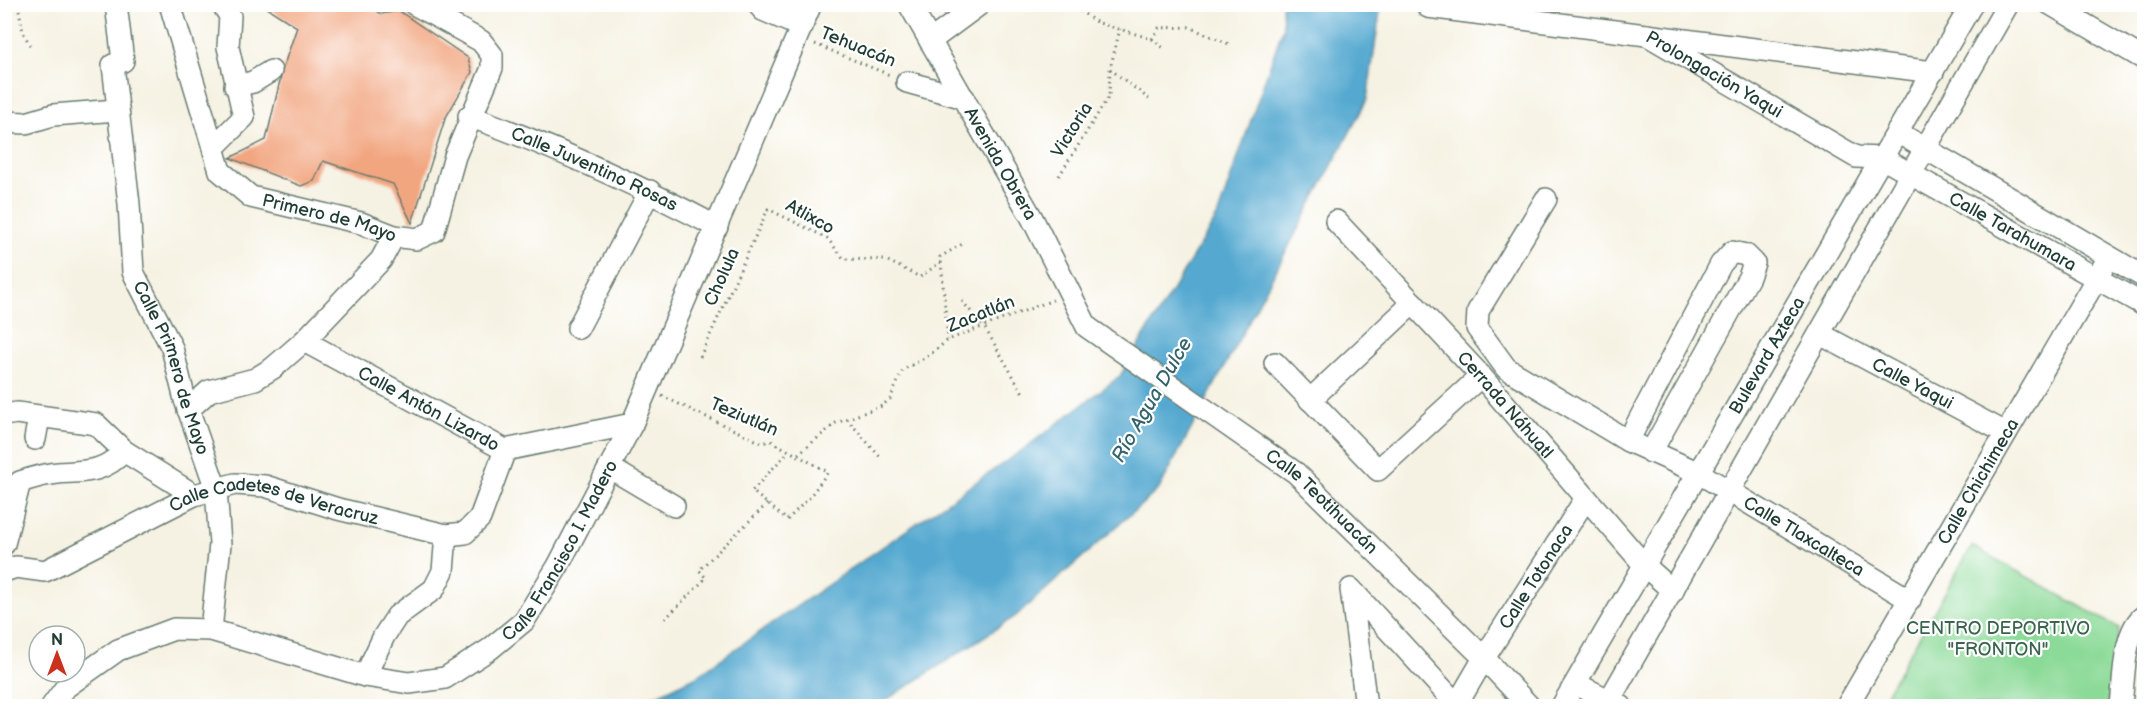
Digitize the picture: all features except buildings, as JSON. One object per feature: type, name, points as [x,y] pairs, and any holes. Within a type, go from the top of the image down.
[{"type":"street","name":"Calle Primero de Mayo","points":[[116,4],[123,61],[113,65],[129,204],[133,272],[172,348],[188,410],[216,489],[220,544],[211,630]]},
{"type":"street","name":"Primero de Mayo","points":[[170,4],[220,171],[250,197],[361,223],[394,236],[417,239],[434,231],[469,116],[492,69],[492,55],[481,41],[414,4]]},
{"type":"street","points":[[213,148],[244,117],[235,86],[228,47],[230,16],[222,4]]},
{"type":"street","points":[[758,4],[763,10],[800,32]]},
{"type":"street","name":"Calle Francisco I. Madero","points":[[52,706],[66,687],[117,650],[174,629],[211,630],[366,676],[409,683],[445,678],[490,649],[524,621],[558,566],[632,424],[811,4]]},
{"type":"street","name":"Avenida Obrera","points":[[909,4],[1032,218],[1087,327]]},
{"type":"street","points":[[930,41],[980,4]]},
{"type":"street","name":"Bulevard Azteca","points":[[1562,706],[1972,4]]},
{"type":"street","name":"Bulevard Azteca","points":[[1613,704],[1729,491],[1835,310],[2008,4]]},
{"type":"street","points":[[2050,4],[2145,59]]},
{"type":"street","name":"Prolongación Yaqui","points":[[1428,7],[1647,35],[1856,157],[1882,158]]},
{"type":"street","points":[[1647,35],[1933,72]]},
{"type":"street","points":[[235,86],[253,82],[271,71]]},
{"type":"street","points":[[907,82],[964,98]]},
{"type":"street","points":[[4,122],[26,123],[53,115],[117,110]]},
{"type":"street","name":"Calle Juventino Rosas","points":[[469,116],[550,146],[650,191],[717,227]]},
{"type":"street","name":"Calle Tarahumara","points":[[1897,132],[2145,277]]},
{"type":"street","name":"Calle Tarahumara","points":[[1882,158],[2145,305]]},
{"type":"street","points":[[578,328],[650,191]]},
{"type":"street","name":"Calle Tlaxcalteca","points":[[1546,200],[1478,311],[1477,328],[1506,368],[1628,441],[1699,473],[1910,600]]},
{"type":"street","name":"Cerrada Náhuatl","points":[[1336,221],[1481,376],[1645,566],[1673,591]]},
{"type":"street","points":[[188,410],[209,391],[255,379],[273,368],[304,341],[381,260],[394,236]]},
{"type":"street","points":[[1628,441],[1720,264],[1732,252],[1746,255],[1754,263],[1724,324],[1651,452]]},
{"type":"street","name":"Calle Chichimeca","points":[[1847,706],[2109,257]]},
{"type":"street","points":[[1805,291],[1835,310]]},
{"type":"street","points":[[1700,302],[1724,324]]},
{"type":"street","points":[[1311,400],[1413,303]]},
{"type":"street","name":"Calle Teotihuacán","points":[[1087,327],[1296,473],[1484,658],[1529,706]]},
{"type":"street","name":"Calle Yaqui","points":[[1820,334],[2006,433]]},
{"type":"street","name":"Calle Antón Lizardo","points":[[304,341],[505,450],[632,424]]},
{"type":"street","points":[[1769,352],[1800,370]]},
{"type":"street","points":[[1275,363],[1378,470],[1481,376]]},
{"type":"street","points":[[4,415],[17,413],[96,424],[124,451],[194,495]]},
{"type":"street","points":[[35,439],[39,417]]},
{"type":"street","points":[[366,676],[384,636],[397,616],[434,589],[443,571],[446,535],[465,533],[480,518],[505,450]]},
{"type":"street","points":[[4,544],[20,482],[57,473],[93,471],[113,462],[124,451]]},
{"type":"street","points":[[610,468],[674,506]]},
{"type":"street","name":"Calle Cadetes de Veracruz","points":[[4,571],[16,567],[33,567],[45,571],[194,495],[235,484],[265,486],[338,509],[446,535]]},
{"type":"street","name":"Calle Totonaca","points":[[1457,706],[1484,658],[1586,498]]},
{"type":"street","points":[[1366,706],[1351,589],[1457,706]]},
{"type":"street","points":[[2121,706],[2130,634],[2135,622],[2145,616]]},
{"type":"street","points":[[1576,684],[1613,704]]},
{"type":"path","points":[[18,4],[23,32],[31,47]]},
{"type":"path","points":[[1070,4],[1096,22],[1152,39],[1166,50]]},
{"type":"path","points":[[1152,39],[1159,28],[1189,27],[1231,45]]},
{"type":"path","name":"Victoria","points":[[1059,176],[1108,96],[1110,69],[1120,29]]},
{"type":"path","name":"Tehuacán","points":[[800,32],[907,82]]},
{"type":"path","points":[[1110,69],[1149,99]]},
{"type":"path","name":"Atlixco","points":[[768,209],[827,238],[844,259],[886,260],[920,277],[940,262]]},
{"type":"path","name":"Cholula","points":[[700,357],[768,209]]},
{"type":"path","points":[[948,340],[940,257],[964,243]]},
{"type":"path","name":"Zacatlán","points":[[798,454],[836,423],[882,406],[890,399],[903,370],[928,356],[948,340],[1052,301],[1069,290]]},
{"type":"path","points":[[962,301],[985,328],[1023,393]]},
{"type":"path","name":"Teziutlán","points":[[647,389],[762,443],[771,441],[828,472],[809,498],[787,520],[768,503]]},
{"type":"path","points":[[847,419],[881,458]]},
{"type":"path","points":[[665,619],[705,578],[699,570],[768,503],[752,491],[788,452]]},
{"type":"green space","name":"CENTRO DEPORTIVO \"FRONTON\"","points":[[1972,546],[2119,628],[2108,706],[1879,706]]},
{"type":"water","name":"Río Agua Dulce","points":[[1282,5],[1381,5],[1367,100],[1159,489],[1016,616],[877,706],[635,706],[695,677],[1025,448],[1120,376],[1217,217],[1283,28]]}]
